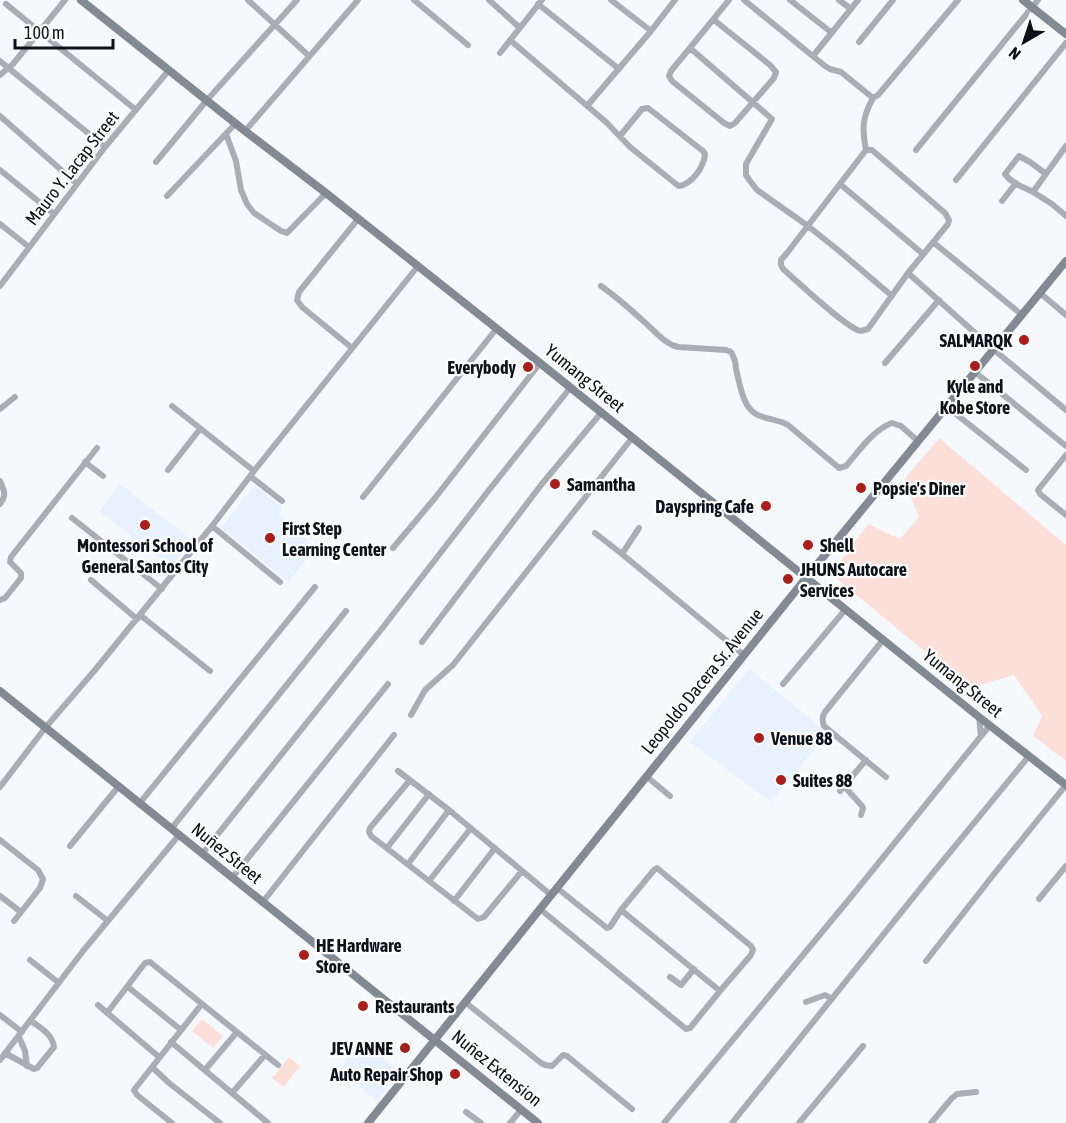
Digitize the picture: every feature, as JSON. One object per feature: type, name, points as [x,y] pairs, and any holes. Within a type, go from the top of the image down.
[{"type":"main road","name":"Yumang Street","points":[[81,0],[540,363],[1066,785]]},
{"type":"main road","points":[[1023,0],[1035,4],[1066,34]]},
{"type":"main road","name":"Leopoldo Dacera Sr. Avenue","points":[[368,1123],[806,578],[1066,261]]},
{"type":"main road","name":"Nuñez Street","points":[[0,691],[262,903],[435,1039]]},
{"type":"main road","name":"Nuñez Extension","points":[[435,1039],[538,1123]]},
{"type":"street","points":[[0,75],[65,0]]},
{"type":"street","points":[[248,0],[309,56]]},
{"type":"street","points":[[156,162],[207,100],[297,0]]},
{"type":"street","points":[[244,131],[358,0]]},
{"type":"street","points":[[414,0],[468,45]]},
{"type":"street","points":[[489,0],[520,28]]},
{"type":"street","points":[[611,0],[651,31]]},
{"type":"street","points":[[587,106],[675,0]]},
{"type":"street","points":[[714,20],[775,70],[776,75],[733,125],[727,125],[672,81],[669,76],[729,0]]},
{"type":"street","points":[[744,0],[830,69],[841,72],[873,98]]},
{"type":"street","points":[[790,0],[832,33]]},
{"type":"street","points":[[839,0],[850,9]]},
{"type":"street","points":[[813,56],[858,0]]},
{"type":"street","points":[[859,42],[893,0]]},
{"type":"street","points":[[866,150],[872,150],[948,216],[949,220],[865,331],[857,331],[781,267],[781,260],[866,150],[863,135],[864,120],[873,98],[885,88],[958,0]]},
{"type":"street","points":[[500,53],[540,2],[619,69]]},
{"type":"street","points":[[6,4],[136,110]]},
{"type":"street","points":[[916,150],[1035,4]]},
{"type":"street","points":[[510,40],[640,155],[679,186],[688,182],[704,163],[703,151],[648,108],[642,109],[620,136]]},
{"type":"street","points":[[956,180],[1066,43]]},
{"type":"street","points":[[690,48],[772,119],[746,164],[746,175],[757,190],[808,226],[892,296]]},
{"type":"street","points":[[0,62],[105,147]]},
{"type":"street","name":"Mauro Y. Lacap Street","points":[[0,286],[3,276],[29,247],[105,147],[169,70]]},
{"type":"street","points":[[0,116],[77,184]]},
{"type":"street","points":[[167,196],[236,123]]},
{"type":"street","points":[[226,134],[236,161],[241,190],[247,204],[254,213],[281,231],[290,230],[326,193]]},
{"type":"street","points":[[1033,192],[1066,146]]},
{"type":"street","points":[[1046,174],[1022,156],[1019,156],[1005,174],[1052,204],[1066,216]]},
{"type":"street","points":[[0,170],[54,214]]},
{"type":"street","points":[[1002,201],[1016,183]]},
{"type":"street","points":[[840,184],[923,254]]},
{"type":"street","points":[[352,348],[302,307],[297,300],[299,292],[358,219]]},
{"type":"street","points":[[0,224],[29,247]]},
{"type":"street","points":[[933,242],[1022,315]]},
{"type":"street","points":[[0,787],[45,728],[162,589],[418,266]]},
{"type":"street","points":[[908,273],[993,350],[1066,410]]},
{"type":"street","points":[[602,285],[673,346],[731,352],[739,383],[751,410],[763,417],[779,420],[788,425],[838,468],[846,466],[885,425],[892,423],[901,426],[918,441]]},
{"type":"street","points":[[1040,293],[1066,315]]},
{"type":"street","points":[[885,363],[939,300]]},
{"type":"street","points":[[363,497],[496,328]]},
{"type":"street","points":[[393,548],[540,363]]},
{"type":"street","points":[[975,372],[1066,446]]},
{"type":"street","points":[[202,854],[570,388]]},
{"type":"street","points":[[0,409],[15,397]]},
{"type":"street","points":[[172,406],[282,501]]},
{"type":"street","points":[[946,406],[1026,471]]},
{"type":"street","points":[[422,642],[541,485],[601,413]]},
{"type":"street","points":[[168,470],[200,429]]},
{"type":"street","points":[[411,715],[425,690],[453,665],[632,438]]},
{"type":"street","points":[[0,600],[5,598],[21,578],[21,573],[10,562],[11,557],[97,448]]},
{"type":"street","points":[[1065,511],[1040,494],[1038,490],[1066,455]]},
{"type":"street","points":[[85,462],[103,476]]},
{"type":"street","points":[[0,481],[5,493],[0,504]]},
{"type":"street","points":[[72,518],[162,589]]},
{"type":"street","points":[[212,526],[280,582]]},
{"type":"street","points":[[622,554],[639,528]]},
{"type":"street","points":[[595,533],[744,655]]},
{"type":"street","points":[[91,580],[210,671]]},
{"type":"street","points":[[139,804],[315,586]]},
{"type":"street","points":[[783,684],[845,610]]},
{"type":"street","points":[[171,829],[346,611]]},
{"type":"street","points":[[883,640],[823,716],[822,722],[886,777]]},
{"type":"street","points":[[232,878],[388,684]]},
{"type":"street","points":[[979,717],[981,736]]},
{"type":"street","points":[[664,1123],[990,725]]},
{"type":"street","points":[[262,903],[394,735]]},
{"type":"street","points":[[732,1123],[1029,756]]},
{"type":"street","points":[[861,815],[862,806],[842,788],[866,760]]},
{"type":"street","points":[[398,771],[522,871],[607,928],[657,868],[751,946],[753,952],[690,1028],[686,1029],[540,909]]},
{"type":"street","points":[[0,773],[7,778]]},
{"type":"street","points":[[646,776],[670,796]]},
{"type":"street","points":[[410,780],[370,828],[371,836],[480,919],[522,871]]},
{"type":"street","points":[[926,961],[1066,785]]},
{"type":"street","points":[[70,846],[118,787]]},
{"type":"street","points":[[387,848],[429,794]]},
{"type":"street","points":[[408,864],[449,810]]},
{"type":"street","points":[[429,881],[471,828]]},
{"type":"street","points":[[0,1060],[108,921],[179,835]]},
{"type":"street","points":[[0,840],[38,870],[43,879],[40,888],[14,921]]},
{"type":"street","points":[[454,901],[495,848]]},
{"type":"street","points":[[1039,899],[1066,866]]},
{"type":"street","points":[[0,896],[21,912]]},
{"type":"street","points":[[76,896],[108,921]]},
{"type":"street","points":[[621,910],[720,991]]},
{"type":"street","points":[[30,960],[59,983]]},
{"type":"street","points":[[107,1013],[145,963],[150,962],[278,1065]]},
{"type":"street","points":[[670,977],[681,985],[694,969]]},
{"type":"street","points":[[128,987],[181,1030]]},
{"type":"street","points":[[806,1002],[825,995],[832,999]]},
{"type":"street","points":[[465,1002],[541,1063],[552,1066],[563,1055],[567,1056],[632,1108]]},
{"type":"street","points":[[98,1005],[159,1058]]},
{"type":"street","points":[[172,1123],[135,1092],[136,1087],[201,1005]]},
{"type":"street","points":[[0,1015],[21,1034],[27,1066]]},
{"type":"street","points":[[5,1053],[32,1069],[37,1068],[54,1046],[50,1036],[31,1021]]},
{"type":"street","points":[[205,1070],[237,1032]]},
{"type":"street","points":[[171,1042],[268,1123]]},
{"type":"street","points":[[799,1123],[863,1046]]},
{"type":"street","points":[[232,1093],[265,1055]]},
{"type":"street","points":[[152,1067],[220,1123]]},
{"type":"street","points":[[931,1123],[957,1094],[976,1092]]},
{"type":"street","points":[[510,1123],[521,1110]]},
{"type":"street","points":[[466,1112],[481,1123]]},
{"type":"shaded area","points":[[939,438],[1066,545],[1066,761],[1033,736],[1042,716],[1014,675],[969,688],[831,574],[868,524],[900,539],[919,517],[904,480]]},
{"type":"shaded area","name":"Montessori School of General Santos City","points":[[120,484],[192,540],[171,567],[99,511]]},
{"type":"shaded area","name":"First Step Learning Center","points":[[254,485],[282,508],[279,513],[315,548],[289,582],[221,528]]},
{"type":"shaded area","name":"Venue 88","points":[[749,669],[828,733],[771,802],[690,742]]},
{"type":"shaded area","points":[[202,1019],[223,1036],[213,1048],[192,1031]]},
{"type":"shaded area","points":[[362,1041],[400,1072],[377,1101],[339,1070]]},
{"type":"shaded area","points":[[289,1057],[300,1066],[284,1087],[272,1078]]},
{"type":"place","name":"SALMARQK","points":[[1024,340]]},
{"type":"place","name":"Kyle and Kobe Store","points":[[975,366]]},
{"type":"place","name":"Everybody","points":[[528,367]]},
{"type":"place","name":"Samantha","points":[[555,484]]},
{"type":"place","name":"Popsie's Diner","points":[[861,488]]},
{"type":"place","name":"Dayspring Cafe","points":[[766,506]]},
{"type":"place","name":"Montessori School of General Santos City","points":[[145,525]]},
{"type":"place","name":"First Step Learning Center","points":[[270,538]]},
{"type":"place","name":"Shell","points":[[808,545]]},
{"type":"place","name":"JHUNS Autocare Services","points":[[788,579]]},
{"type":"place","name":"Venue 88","points":[[759,738]]},
{"type":"place","name":"Suites 88","points":[[781,780]]},
{"type":"place","name":"HE Hardware Store","points":[[304,955]]},
{"type":"place","name":"Restaurants","points":[[363,1006]]},
{"type":"place","name":"JEV ANNE","points":[[405,1048]]},
{"type":"place","name":"Auto Repair Shop","points":[[455,1074]]}]
